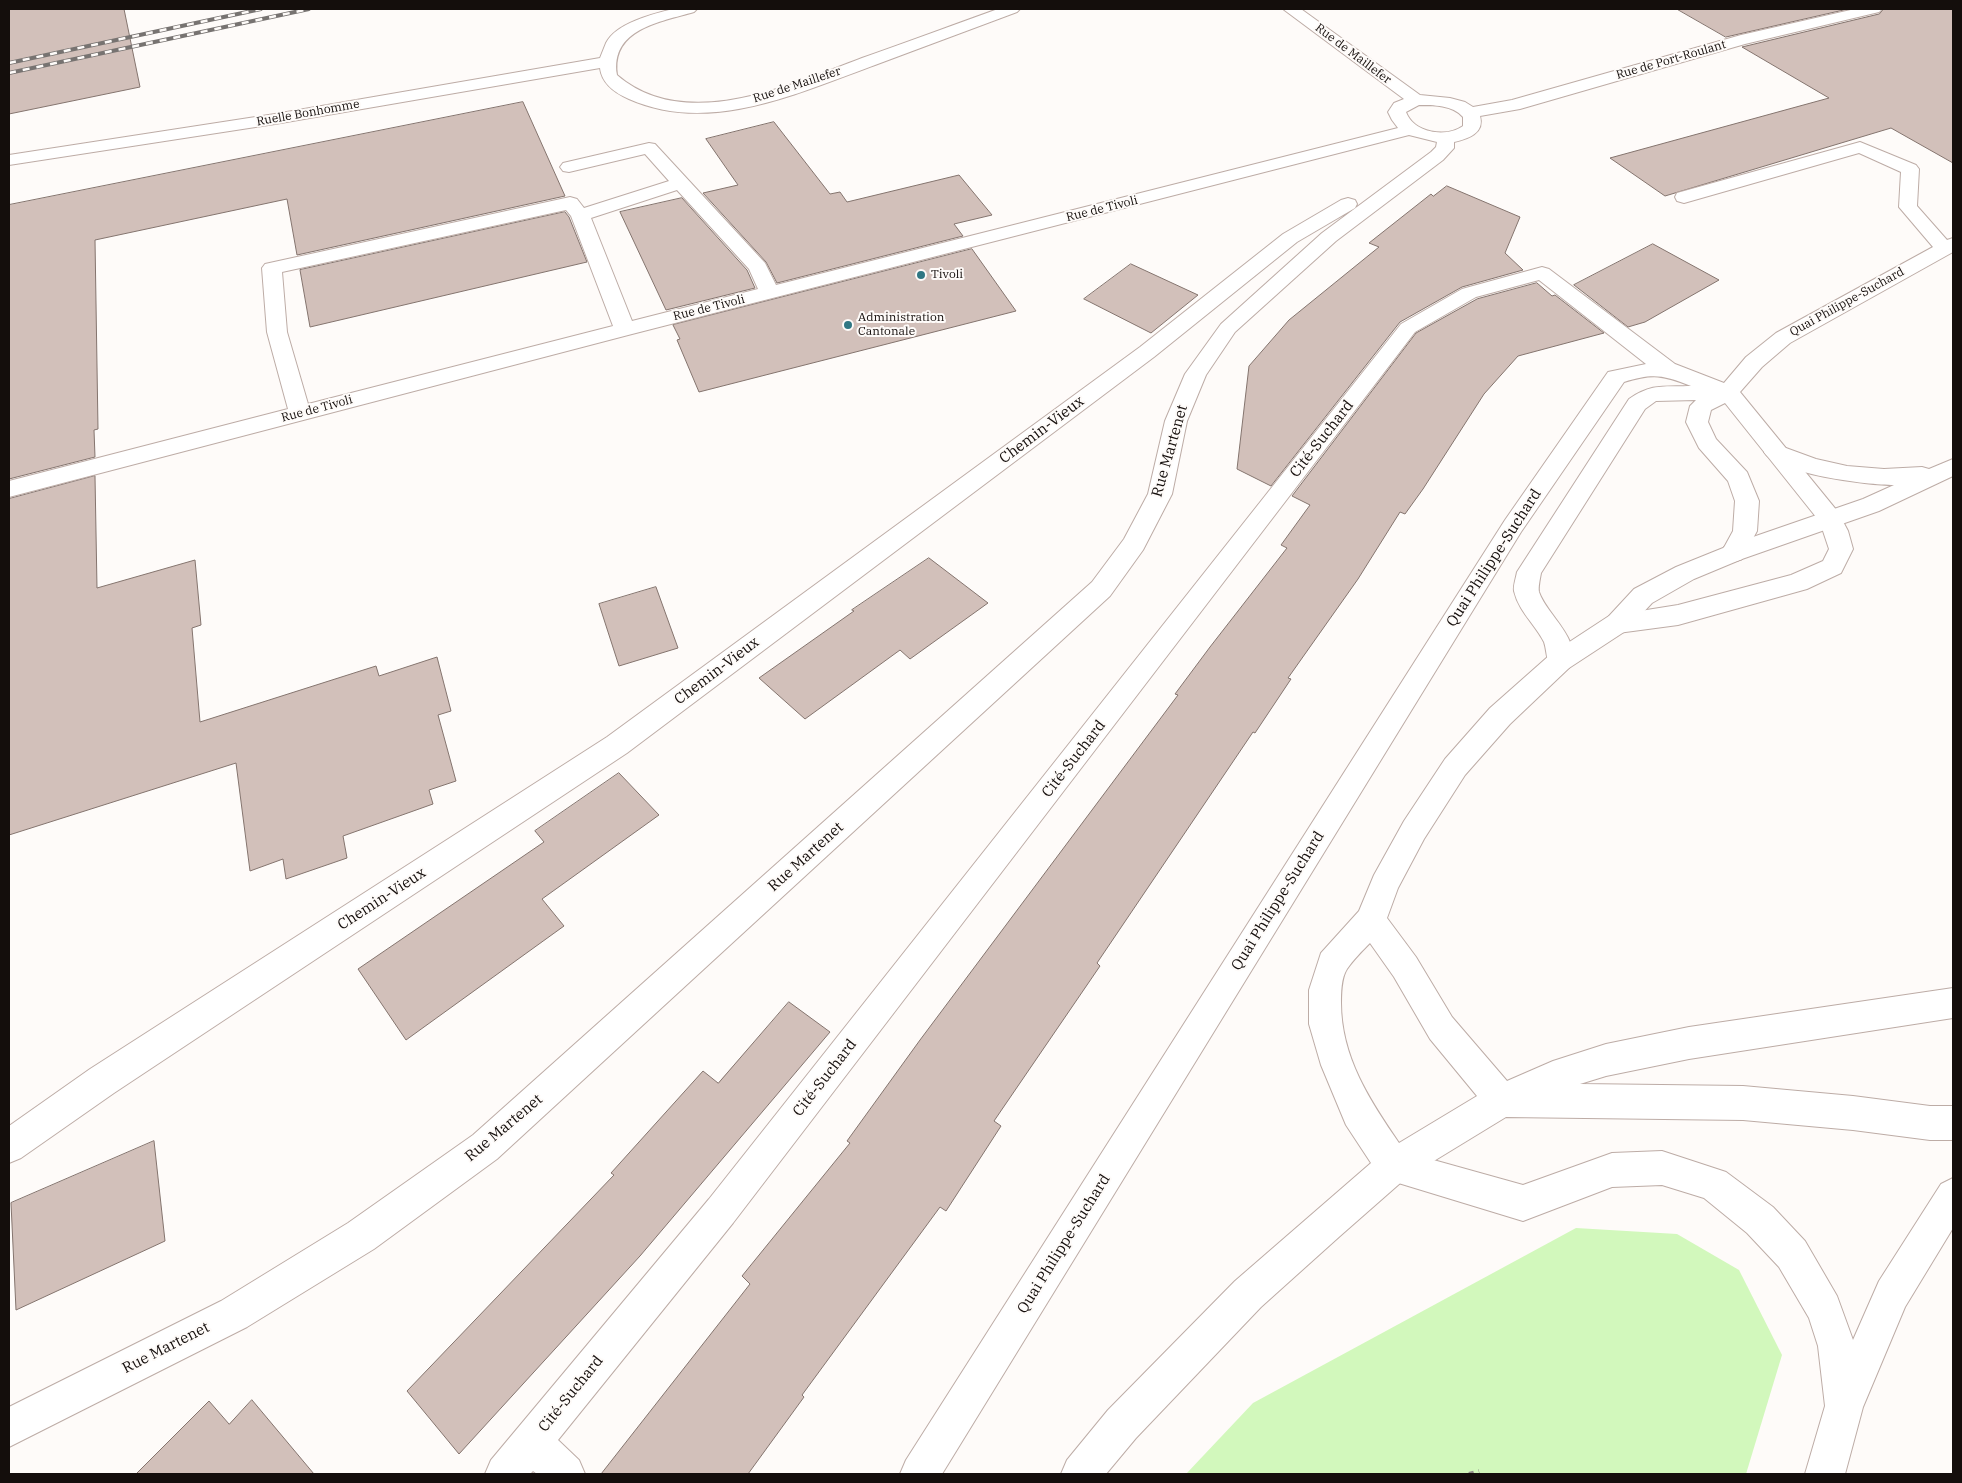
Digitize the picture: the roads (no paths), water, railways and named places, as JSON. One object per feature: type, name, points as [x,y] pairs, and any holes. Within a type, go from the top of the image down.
[{"type":"main road","points":[[607,62],[614,43],[628,31],[650,20],[689,9]]},
{"type":"main road","name":"Rue de Maillefer","points":[[607,62],[609,77],[625,91],[652,103],[690,108],[735,105],[780,94],[1012,9]]},
{"type":"main road","name":"Rue de Maillefer","points":[[1290,9],[1416,100]]},
{"type":"main road","name":"Rue de Port-Roulant","points":[[1468,113],[1514,105],[1741,40],[1874,9]]},
{"type":"main road","name":"Ruelle Bonhomme","points":[[9,160],[88,146],[274,119],[538,71],[607,62]]},
{"type":"main road","points":[[1416,100],[1445,101],[1468,113],[1473,119],[1473,126],[1468,132],[1458,136],[1446,137],[1421,134],[1410,130],[1398,118],[1397,112],[1400,107],[1416,100]]},
{"type":"main road","name":"Rue de Tivoli","points":[[9,489],[625,329],[1410,130]]},
{"type":"main road","name":"Rue Martenet","points":[[9,1428],[234,1314],[361,1236],[485,1147],[1101,589],[1134,544],[1160,494],[1176,421],[1196,374],[1228,328],[1329,237],[1409,178],[1445,148],[1446,137]]},
{"type":"main road","points":[[1684,197],[1860,147],[1910,169],[1908,207],[1948,246]]},
{"type":"main road","points":[[569,167],[649,148],[758,267],[770,293]]},
{"type":"main road","name":"Chemin-Vieux","points":[[9,1146],[102,1081],[617,746],[1147,352],[1290,238],[1383,184],[1409,178]]},
{"type":"main road","points":[[580,215],[681,183]]},
{"type":"main road","points":[[300,414],[277,332],[272,268],[570,203],[580,215],[625,329]]},
{"type":"main road","name":"Quai Philippe-Suchard","points":[[1728,392],[1754,362],[1783,338],[1948,246]]},
{"type":"main road","name":"Cité-Suchard","points":[[505,1474],[721,1211],[1408,328],[1469,293],[1542,273],[1667,369],[1728,392]]},
{"type":"main road","name":"Quai Philippe-Suchard","points":[[920,1474],[1513,526],[1616,377],[1637,371],[1667,369]]},
{"type":"main road","points":[[1618,623],[1678,615],[1798,582],[1832,567],[1841,549],[1830,518],[1728,392]]},
{"type":"main road","points":[[1728,392],[1701,406],[1697,422],[1707,443],[1739,478],[1747,501],[1745,531],[1733,553]]},
{"type":"main road","points":[[1560,661],[1558,645],[1550,629],[1535,612],[1526,590],[1529,572],[1638,404],[1651,394],[1728,392]]},
{"type":"main road","points":[[1775,452],[1802,464],[1840,474],[1905,477],[1947,469]]},
{"type":"main road","points":[[1844,1406],[1837,1346],[1824,1309],[1792,1254],[1760,1220],[1714,1184],[1662,1168],[1612,1170],[1523,1203],[1394,1166],[1358,1113],[1338,1066],[1325,1024],[1325,990],[1332,963],[1371,920],[1385,884],[1414,830],[1455,767],[1500,716],[1560,661],[1618,623],[1643,596],[1685,573],[1733,553],[1871,505],[1947,469]]},
{"type":"main road","points":[[1371,920],[1405,967],[1441,1028],[1502,1100],[1743,1103],[1853,1113],[1930,1124],[1953,1123]]},
{"type":"main road","points":[[1081,1474],[1122,1424],[1248,1294],[1394,1166],[1502,1100],[1553,1078],[1606,1060],[1689,1043],[1953,1003]]},
{"type":"main road","points":[[1825,1474],[1844,1406],[1892,1294],[1953,1196]]},
{"type":"main road","points":[[532,1442],[565,1474]]},
{"type":"railway","points":[[9,63],[261,9]]},
{"type":"railway","points":[[9,73],[309,9]]},
{"type":"place","name":"Tivoli","points":[[921,275]]},
{"type":"place","name":"Administration Cantonale","points":[[848,325]]}]
